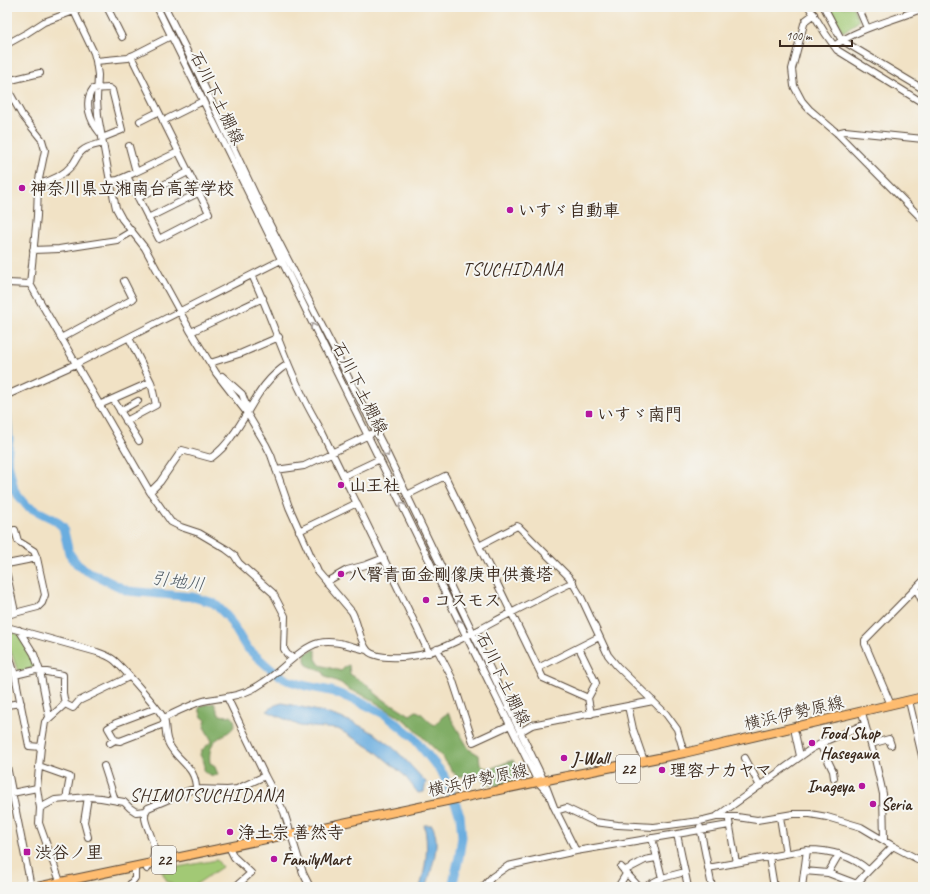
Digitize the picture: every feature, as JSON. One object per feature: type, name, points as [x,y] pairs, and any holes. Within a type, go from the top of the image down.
[{"type":"main road","name":"横浜伊勢原線","points":[[543,784],[923,698]]},
{"type":"main road","name":"横浜伊勢原線","points":[[37,887],[61,886],[114,873],[464,800],[717,751],[795,733],[864,720],[923,702]]},
{"type":"main road","name":"横浜伊勢原線","points":[[150,866],[231,851],[292,836]]},
{"type":"street","points":[[107,7],[122,37]]},
{"type":"street","name":"石川下土棚線","points":[[157,7],[283,259],[376,432],[520,732],[543,784]]},
{"type":"street","name":"石川下土棚線","points":[[165,7],[368,436],[510,725],[543,784]]},
{"type":"street","points":[[809,7],[834,46],[842,55],[923,103]]},
{"type":"street","points":[[824,7],[843,40],[860,52],[923,89]]},
{"type":"street","points":[[858,7],[867,28]]},
{"type":"street","points":[[834,46],[867,28],[913,9],[923,8]]},
{"type":"street","points":[[7,44],[44,22],[73,9],[94,53],[98,70],[97,108],[116,208],[122,219],[146,248],[191,332],[212,366],[247,412],[268,448],[289,507],[318,572],[356,618],[364,645],[371,654],[397,657],[416,656],[429,653],[466,637],[573,582]]},
{"type":"street","points":[[814,14],[806,20],[802,28],[792,69],[794,86],[802,101],[809,109],[837,132],[923,220]]},
{"type":"street","points":[[96,62],[128,58],[171,36]]},
{"type":"street","points":[[126,176],[159,239],[209,213],[131,56]]},
{"type":"street","points":[[7,81],[40,73]]},
{"type":"street","points":[[7,88],[22,115],[44,145],[45,156],[38,184],[37,216],[30,284],[150,492],[171,522],[199,533],[226,549],[234,555],[239,563],[273,593],[284,616],[284,649],[287,654],[293,658]]},
{"type":"street","points":[[38,184],[50,182],[63,174],[72,165],[82,150],[122,130],[112,90],[109,88],[93,89],[89,94],[88,105],[95,126],[102,139]]},
{"type":"street","points":[[163,121],[203,101]]},
{"type":"street","points":[[140,121],[158,112]]},
{"type":"street","points":[[837,132],[923,139]]},
{"type":"street","points":[[129,146],[136,172]]},
{"type":"street","points":[[110,181],[118,180],[178,152]]},
{"type":"street","points":[[138,198],[188,172]]},
{"type":"street","points":[[148,218],[198,193]]},
{"type":"street","points":[[33,250],[59,249],[117,240],[132,231]]},
{"type":"street","points":[[7,395],[129,338],[179,311],[283,259]]},
{"type":"street","points":[[252,275],[263,298],[288,364],[301,392],[344,476],[429,653]]},
{"type":"street","points":[[60,338],[133,299],[124,280]]},
{"type":"street","points":[[7,283],[30,284]]},
{"type":"street","points":[[191,332],[263,298]]},
{"type":"street","points":[[212,366],[279,337]]},
{"type":"street","points":[[126,421],[156,405],[152,382],[129,338]]},
{"type":"street","points":[[150,492],[160,482],[182,450],[211,458],[221,450],[232,437],[263,386],[288,364]]},
{"type":"street","points":[[99,405],[152,382]]},
{"type":"street","points":[[113,399],[139,441]]},
{"type":"street","points":[[120,411],[138,402]]},
{"type":"street","points":[[276,470],[304,466],[376,432]]},
{"type":"street","points":[[344,476],[380,459]]},
{"type":"street","points":[[406,495],[445,476],[543,678],[588,698]]},
{"type":"street","points":[[299,531],[357,503]]},
{"type":"street","points":[[479,546],[517,526],[565,571],[573,582],[608,655],[675,725],[684,753]]},
{"type":"street","points":[[7,532],[15,530],[18,541],[34,551],[37,558],[45,595],[42,603],[38,607],[7,615]]},
{"type":"street","points":[[7,564],[37,558]]},
{"type":"street","points":[[326,582],[343,572],[384,558]]},
{"type":"street","points":[[7,575],[15,612]]},
{"type":"street","points":[[891,705],[874,666],[865,640],[923,581]]},
{"type":"street","points":[[916,588],[923,603]]},
{"type":"street","points":[[7,627],[105,654],[118,664],[156,708],[164,721],[168,743],[191,770],[196,780],[196,789]]},
{"type":"street","points":[[19,630],[34,654],[40,671],[49,717]]},
{"type":"street","points":[[538,668],[599,637]]},
{"type":"street","points":[[156,708],[116,723],[108,728],[113,742],[120,741],[164,721],[199,702],[227,697],[251,690],[283,668],[293,658],[317,643],[334,643],[367,650]]},
{"type":"street","points":[[7,648],[15,675],[29,746],[40,747]]},
{"type":"street","points":[[579,648],[596,683],[588,698],[592,714]]},
{"type":"street","points":[[437,650],[452,678],[473,742],[510,725]]},
{"type":"street","points":[[15,675],[40,671],[63,675],[63,693],[65,704]]},
{"type":"street","points":[[65,704],[73,708],[79,701],[129,677]]},
{"type":"street","points":[[227,697],[284,812],[303,874],[310,887]]},
{"type":"street","points":[[520,732],[532,725],[653,701]]},
{"type":"street","points":[[7,706],[21,703]]},
{"type":"street","points":[[61,886],[39,823],[40,808],[37,788],[40,747],[45,722],[65,704]]},
{"type":"street","points":[[910,705],[923,760]]},
{"type":"street","points":[[628,706],[633,729],[644,761]]},
{"type":"street","points":[[716,817],[800,756],[864,720],[883,794],[884,840]]},
{"type":"street","points":[[795,733],[800,756]]},
{"type":"street","points":[[871,744],[890,739]]},
{"type":"street","points":[[820,744],[833,771],[834,778]]},
{"type":"street","points":[[745,758],[760,786]]},
{"type":"street","points":[[7,766],[10,794],[31,887]]},
{"type":"street","points":[[39,766],[70,777],[66,799]]},
{"type":"street","points":[[104,766],[115,800]]},
{"type":"street","points":[[40,808],[55,800],[88,797],[124,802],[136,812],[146,810],[151,806],[188,791],[196,789],[237,789],[265,776]]},
{"type":"street","points":[[543,784],[576,851]]},
{"type":"street","points":[[10,794],[37,788]]},
{"type":"street","points":[[88,797],[84,822],[88,837]]},
{"type":"street","points":[[556,811],[566,808],[594,822],[643,828],[700,821],[716,817],[757,820],[793,814],[810,814],[827,817],[861,827],[923,862]]},
{"type":"street","points":[[146,810],[144,819],[154,845],[155,853],[150,866]]},
{"type":"street","points":[[780,817],[786,854]]},
{"type":"street","points":[[728,818],[736,863]]},
{"type":"street","points":[[700,821],[700,830],[712,887]]},
{"type":"street","points":[[483,887],[492,877],[508,866],[576,851],[730,825]]},
{"type":"street","points":[[677,834],[688,887]]},
{"type":"street","points":[[652,838],[662,878]]},
{"type":"street","points":[[856,884],[893,846]]},
{"type":"street","points":[[802,887],[807,850]]},
{"type":"street","points":[[708,868],[807,850],[830,851],[857,862],[868,870]]},
{"type":"street","points":[[231,851],[234,857],[251,873],[235,887]]},
{"type":"street","points":[[828,873],[839,854]]},
{"type":"street","points":[[769,857],[773,887],[794,887]]},
{"type":"street","points":[[618,887],[624,871],[644,860],[656,858]]},
{"type":"street","points":[[128,887],[134,880],[135,869]]},
{"type":"street","points":[[624,871],[639,887]]},
{"type":"street","points":[[804,871],[828,873],[864,887]]},
{"type":"street","points":[[644,887],[662,878],[685,872]]},
{"type":"green space","points":[[829,7],[853,7],[859,21],[843,32]]},
{"type":"green space","points":[[7,631],[21,635],[29,648],[37,669],[18,672],[7,640]]},
{"type":"green space","points":[[316,650],[316,659],[320,665],[341,671],[349,665],[350,674],[369,686],[376,694],[390,704],[410,715],[416,711],[435,725],[448,713],[469,749],[479,755],[480,764],[485,768],[492,768],[513,760],[519,775],[517,780],[506,785],[495,786],[490,785],[481,779],[477,774],[457,777],[441,755],[407,722],[365,696],[326,677],[323,672],[307,665],[305,653]]},
{"type":"green space","points":[[214,703],[219,714],[232,717],[235,722],[232,729],[217,739],[212,746],[210,763],[214,765],[218,774],[213,776],[204,772],[204,762],[200,755],[201,751],[212,741],[204,727],[206,720],[202,717],[199,709],[200,706]]},
{"type":"green space","points":[[217,860],[222,867],[192,887],[174,887],[170,882],[168,883],[161,870]]},
{"type":"water","points":[[282,703],[339,717],[378,736],[395,749],[426,782],[424,792],[418,793],[404,775],[374,750],[338,729],[300,726],[267,711],[275,705]]},
{"type":"water","points":[[424,825],[432,825],[435,832],[436,848],[427,887],[420,887],[426,856],[426,832]]},
{"type":"waterway","name":"引地川","points":[[7,415],[9,440],[7,458],[14,490],[27,506],[55,520],[63,527],[69,553],[77,564],[85,570],[128,591],[193,597],[214,603],[228,617],[246,647],[273,671],[287,680],[306,686],[331,691],[360,702],[386,715],[413,737],[443,774],[460,815],[462,837],[452,887]]},
{"type":"place","name":"神奈川県立湘南台高等学校","points":[[22,188]]},
{"type":"place","name":"いすゞ自動車","points":[[510,210]]},
{"type":"place","name":"いすゞ南門","points":[[589,414]]},
{"type":"place","name":"山王社","points":[[341,485]]},
{"type":"place","name":"八臀青面金剛像庚申供養塔","points":[[341,574]]},
{"type":"place","name":"コスモス","points":[[426,600]]},
{"type":"place","name":"Food Shop Hasegawa","points":[[812,743]]},
{"type":"place","name":"J-Wall","points":[[564,758]]},
{"type":"place","name":"理容ナカヤマ","points":[[662,770]]},
{"type":"place","name":"Inageya","points":[[862,786]]},
{"type":"place","name":"Seria","points":[[873,804]]},
{"type":"place","name":"浄土宗 善然寺","points":[[230,832]]},
{"type":"place","name":"渋谷ノ里","points":[[27,852]]},
{"type":"place","name":"FamilyMart","points":[[274,859]]},
{"type":"district","name":"TSUCHIDANA","points":[[513,269]]},
{"type":"district","name":"SHIMOTSUCHIDANA","points":[[207,795]]}]
